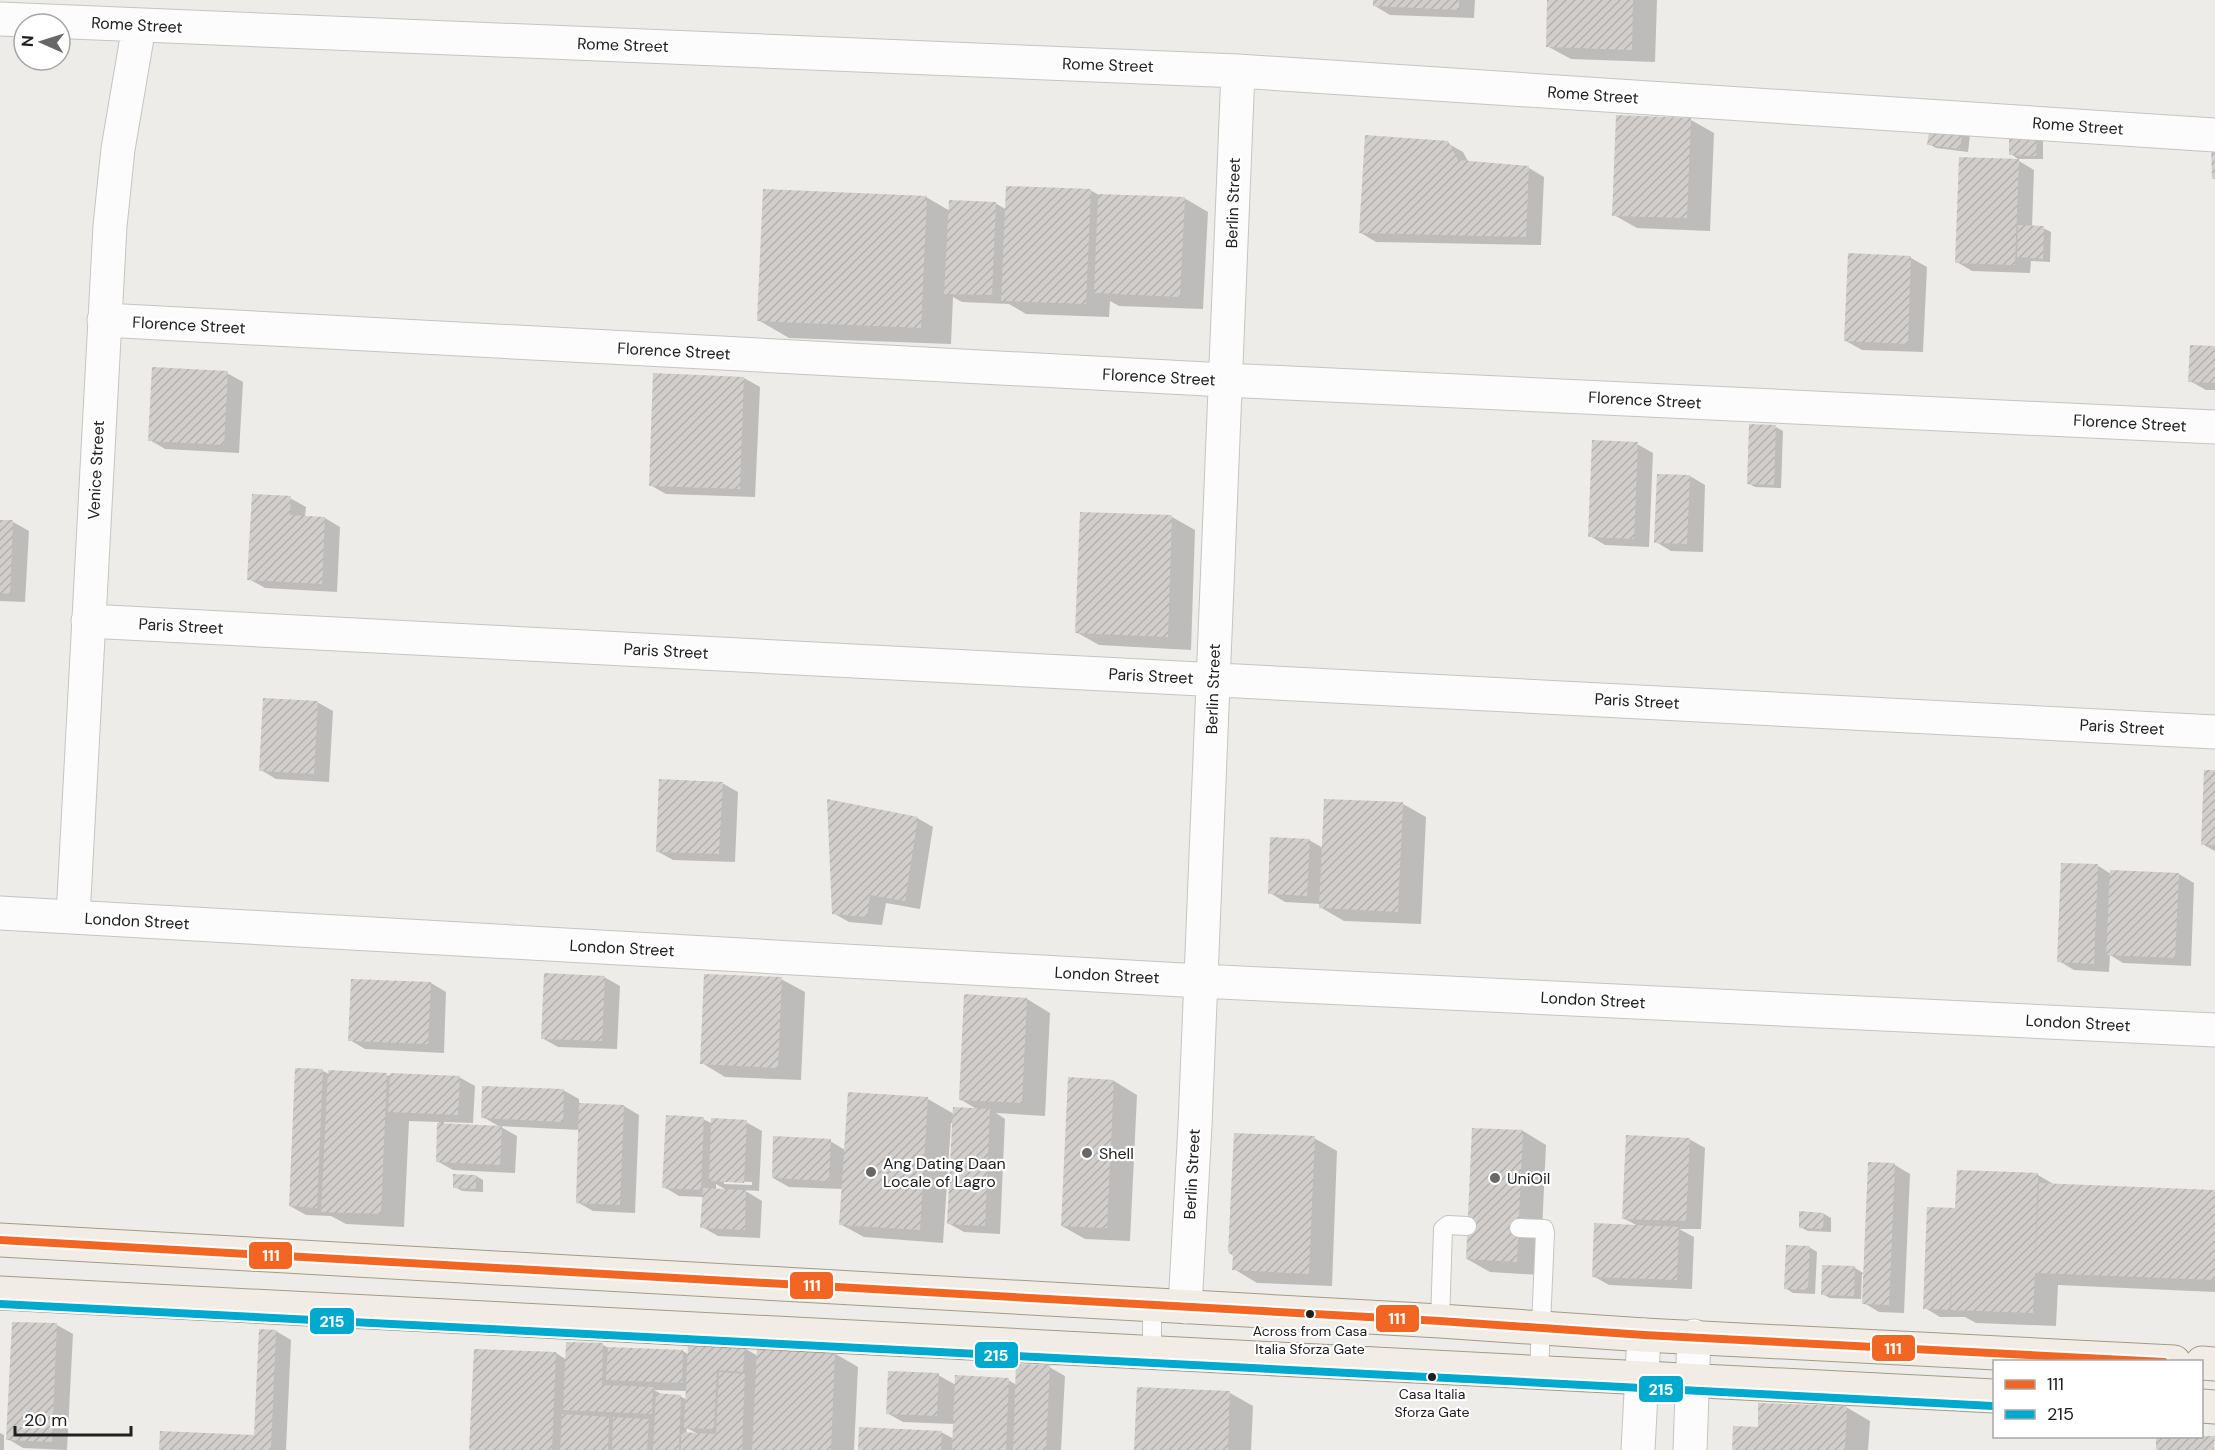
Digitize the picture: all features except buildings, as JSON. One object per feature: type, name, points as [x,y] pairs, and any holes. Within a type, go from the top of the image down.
[{"type":"main road","points":[[0,1240],[1440,1321],[1644,1335],[2137,1360]]},
{"type":"main road","points":[[0,1293],[1993,1396]]},
{"type":"street","name":"Rome Street","points":[[0,19],[1239,71],[2215,135]]},
{"type":"street","name":"Venice Street","points":[[73,917],[110,226],[118,148],[140,26]]},
{"type":"street","name":"Berlin Street","points":[[1185,1307],[1239,71]]},
{"type":"street","name":"Florence Street","points":[[104,320],[1226,380],[2215,427]]},
{"type":"street","name":"Paris Street","points":[[88,621],[2215,732]]},
{"type":"street","name":"London Street","points":[[0,913],[1200,981],[2215,1030]]},
{"type":"street","points":[[1638,1450],[1644,1335]]},
{"type":"street","points":[[1690,1450],[1694,1336]]},
{"type":"lane","points":[[1440,1321],[1443,1228],[1448,1225],[1467,1226]]},
{"type":"lane","points":[[1519,1228],[1544,1229],[1545,1233],[1539,1372]]},
{"type":"lane","points":[[1152,1305],[1152,1352]]},
{"type":"transit line","name":"111","points":[[0,1240],[1440,1321],[1644,1335],[2125,1360]]},
{"type":"transit line","name":"215","points":[[0,1304],[1993,1406]]},
{"type":"place","name":"Shell","points":[[1087,1153]]},
{"type":"place","name":"Ang Dating Daan Locale of Lagro","points":[[871,1172]]},
{"type":"place","name":"UniOil","points":[[1495,1178]]},
{"type":"place","name":"Across from Casa Italia Sforza Gate","points":[[1310,1314]]},
{"type":"place","name":"Casa Italia Sforza Gate","points":[[1432,1377]]}]
